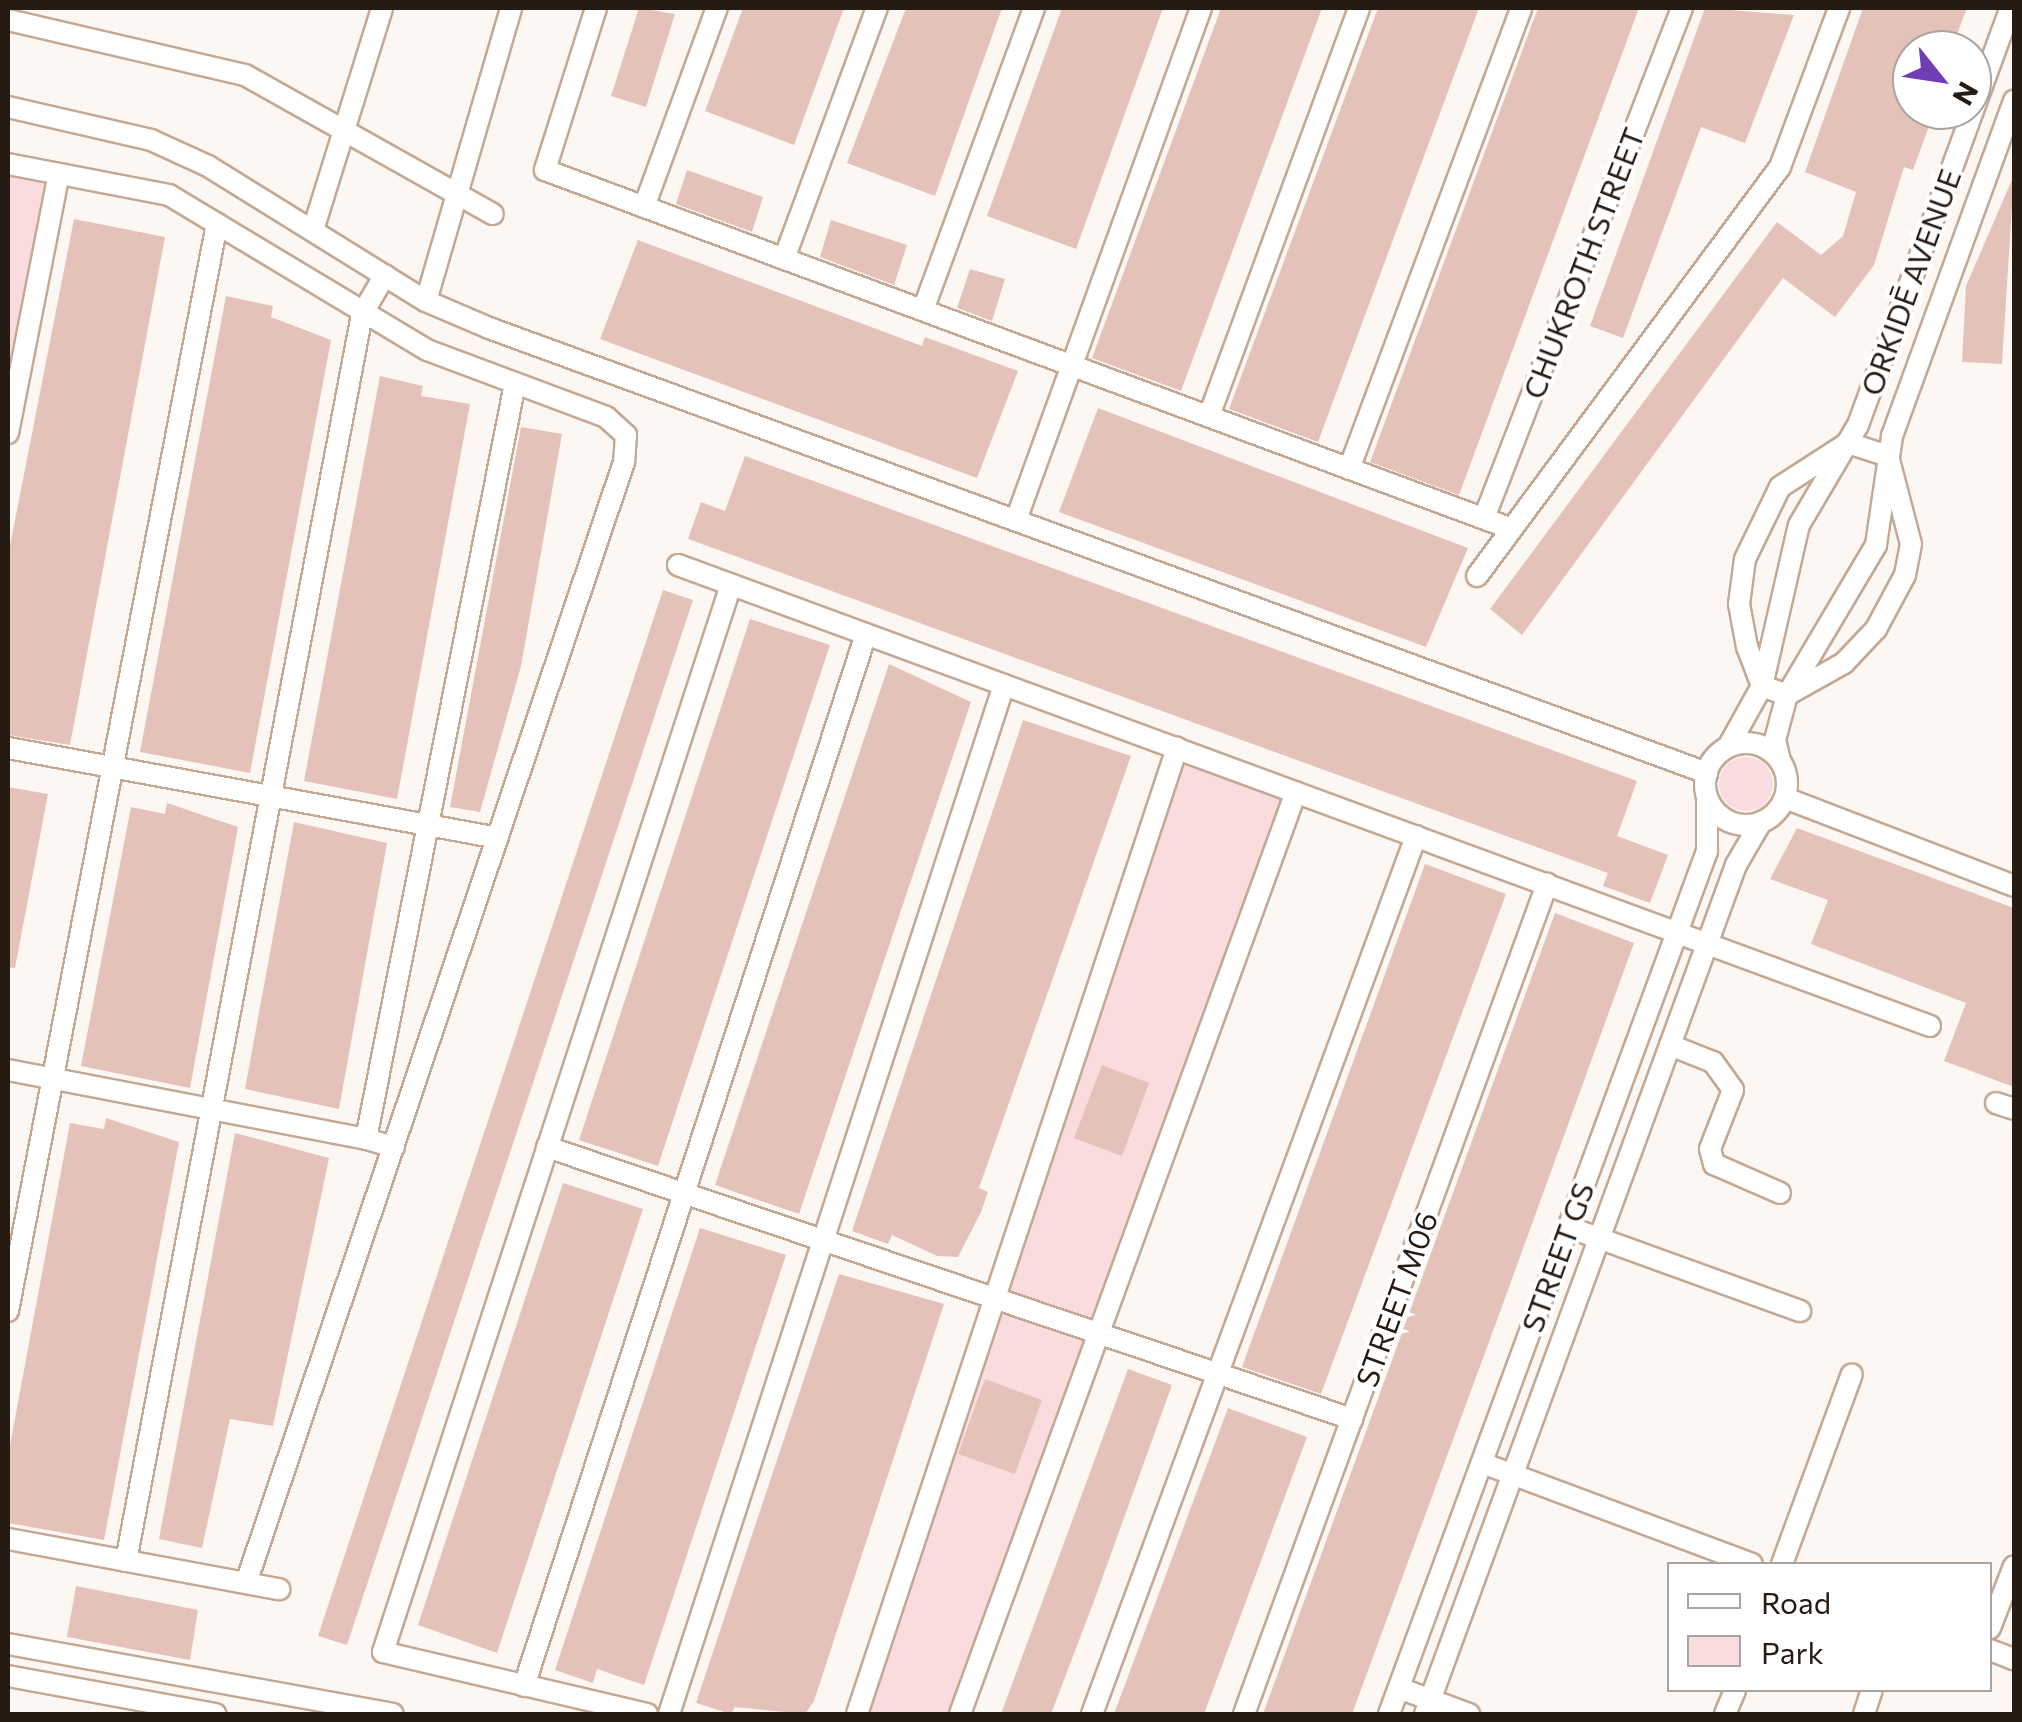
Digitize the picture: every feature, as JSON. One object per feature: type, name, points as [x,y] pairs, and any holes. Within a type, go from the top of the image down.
[{"type":"street","points":[[313,230],[348,132],[382,8]]},
{"type":"street","points":[[426,301],[460,196],[512,8]]},
{"type":"street","points":[[596,8],[546,170],[1512,529]]},
{"type":"street","points":[[644,206],[717,8]]},
{"type":"street","points":[[784,259],[877,8]]},
{"type":"street","points":[[923,310],[1034,8]]},
{"type":"street","points":[[1016,520],[1201,8]]},
{"type":"street","points":[[1208,416],[1359,8]]},
{"type":"street","points":[[1349,468],[1521,8]]},
{"type":"street","name":"CHUKROTH STREET","points":[[1484,518],[1682,8]]},
{"type":"street","points":[[1477,576],[1780,167],[1839,8]]},
{"type":"street","name":"ORKIDĒ AVENUE","points":[[1728,747],[1762,686],[1799,526],[1848,443],[2011,8]]},
{"type":"street","points":[[8,20],[245,75],[493,214]]},
{"type":"street","name":"ORKIDĒ AVENUE","points":[[1780,761],[1775,740],[1788,695],[1870,560],[1888,456],[2014,101]]},
{"type":"street","points":[[8,107],[151,140],[313,230],[426,301],[1707,773]]},
{"type":"street","points":[[1958,154],[1991,164]]},
{"type":"street","points":[[8,164],[169,194],[362,314],[515,384],[606,418],[626,435],[624,462],[246,1583]]},
{"type":"street","points":[[8,432],[59,174]]},
{"type":"street","points":[[8,1311],[217,224]]},
{"type":"street","points":[[126,1561],[362,314],[385,274]]},
{"type":"street","points":[[366,1139],[515,384]]},
{"type":"street","points":[[1848,443],[1888,456],[1911,544],[1905,575],[1876,630],[1844,663],[1788,695],[1762,686],[1738,604],[1745,559],[1780,487],[1848,443]]},
{"type":"street","points":[[678,565],[1930,1026]]},
{"type":"street","points":[[647,1714],[383,1652],[731,584]]},
{"type":"street","points":[[524,1686],[866,634]]},
{"type":"street","points":[[669,1714],[1004,685]]},
{"type":"street","points":[[1751,743],[1780,761],[1785,798],[1761,822],[1730,822],[1708,796],[1707,773],[1728,747],[1751,743]]},
{"type":"street","points":[[8,748],[498,838]]},
{"type":"street","points":[[857,1714],[1178,748]]},
{"type":"street","points":[[960,1714],[1296,792]]},
{"type":"street","name":"STREET GS","points":[[1389,1714],[1707,851],[1708,796]]},
{"type":"street","points":[[1785,798],[2014,886]]},
{"type":"street","name":"STREET GS","points":[[1428,1708],[1657,1076],[1708,942],[1761,822]]},
{"type":"street","points":[[1092,1714],[1416,836]]},
{"type":"street","name":"STREET M06","points":[[1244,1714],[1547,884]]},
{"type":"street","points":[[1670,1045],[1713,1062],[1733,1090],[1710,1149],[1714,1164],[1780,1193]]},
{"type":"street","points":[[1628,1064],[1657,1076]]},
{"type":"street","points":[[8,1070],[394,1147]]},
{"type":"street","points":[[547,1148],[1352,1419]]},
{"type":"street","points":[[1568,1227],[1800,1311]]},
{"type":"street","points":[[1783,1562],[1852,1374]]},
{"type":"street","points":[[1482,1463],[1747,1562]]},
{"type":"street","points":[[8,1540],[280,1589]]},
{"type":"street","points":[[1992,1623],[2014,1566]]},
{"type":"street","points":[[8,1644],[332,1709],[393,1714]]},
{"type":"street","points":[[122,1706],[130,1666]]},
{"type":"street","points":[[8,1676],[122,1706],[216,1714]]},
{"type":"street","points":[[1399,1688],[1428,1708],[1468,1714]]},
{"type":"green space","points":[[8,164],[59,174],[8,433]]},
{"type":"green space","points":[[1177,748],[1296,792],[960,1714],[857,1714]]},
{"type":"green space","points":[[1746,757],[1765,765],[1773,784],[1765,803],[1746,811],[1727,803],[1719,784],[1727,765]]},
{"type":"building","points":[[639,8],[675,14],[646,107],[611,96]]},
{"type":"building","points":[[743,8],[844,8],[794,145],[705,111]]},
{"type":"building","points":[[906,8],[1002,8],[935,196],[847,163]]},
{"type":"building","points":[[1062,8],[1163,8],[1076,249],[987,216]]},
{"type":"building","points":[[1221,8],[1322,8],[1181,391],[1092,358]]},
{"type":"building","points":[[1378,8],[1479,8],[1318,442],[1229,409]]},
{"type":"building","points":[[1538,8],[1639,8],[1459,495],[1370,462]]},
{"type":"building","points":[[1705,8],[1794,15],[1745,143],[1701,127],[1623,338],[1590,326]]},
{"type":"building","points":[[1863,8],[1967,8],[1959,30],[1892,30],[1892,130],[1928,130],[1913,170],[1904,167],[1874,265],[1835,317],[1783,278],[1522,635],[1490,609],[1777,222],[1821,255],[1843,236],[1856,192],[1805,172]]},
{"type":"building","points":[[687,170],[763,197],[752,232],[676,204]]},
{"type":"building","points":[[2014,175],[2002,364],[1962,362],[1966,286]]},
{"type":"building","points":[[74,219],[165,237],[70,745],[8,735],[8,556]]},
{"type":"building","points":[[831,220],[907,245],[894,285],[820,257]]},
{"type":"building","points":[[638,240],[922,346],[925,337],[1018,371],[977,478],[600,339]]},
{"type":"building","points":[[970,269],[1005,279],[992,321],[957,308]]},
{"type":"building","points":[[226,296],[273,306],[271,317],[331,340],[250,773],[140,752]]},
{"type":"building","points":[[380,376],[423,386],[421,396],[470,404],[397,799],[304,781]]},
{"type":"building","points":[[1098,408],[1468,548],[1426,647],[1059,512]]},
{"type":"building","points":[[521,427],[562,434],[521,666],[480,812],[450,807]]},
{"type":"building","points":[[745,456],[1637,781],[1617,836],[1668,855],[1650,903],[1603,886],[1608,873],[688,539],[701,502],[725,511]]},
{"type":"building","points":[[663,590],[693,600],[347,1645],[318,1636]]},
{"type":"building","points":[[750,619],[830,645],[658,1166],[579,1140]]},
{"type":"building","points":[[889,664],[971,702],[799,1214],[715,1185]]},
{"type":"building","points":[[1023,720],[1131,756],[979,1188],[988,1192],[981,1212],[958,1257],[937,1256],[892,1235],[888,1244],[852,1231]]},
{"type":"building","points":[[8,787],[48,794],[15,968],[8,967]]},
{"type":"building","points":[[167,803],[238,827],[190,1088],[81,1066],[131,807],[165,814]]},
{"type":"building","points":[[294,822],[387,843],[339,1109],[245,1089]]},
{"type":"building","points":[[1797,828],[2014,908],[2014,1087],[1944,1061],[1966,1003],[1811,944],[1828,900],[1770,879]]},
{"type":"building","points":[[1425,864],[1506,894],[1321,1394],[1242,1367]]},
{"type":"building","points":[[1555,913],[1634,943],[1500,1312],[1352,1714],[1263,1714]]},
{"type":"building","points":[[1102,1065],[1149,1083],[1122,1156],[1074,1138]]},
{"type":"building","points":[[106,1118],[179,1142],[104,1540],[8,1523],[8,1456],[70,1123],[104,1129]]},
{"type":"building","points":[[235,1133],[329,1158],[273,1426],[230,1419],[202,1548],[159,1539]]},
{"type":"building","points":[[563,1183],[643,1209],[497,1653],[418,1625]]},
{"type":"building","points":[[700,1228],[786,1255],[644,1685],[597,1669],[593,1683],[555,1670]]},
{"type":"building","points":[[839,1274],[944,1304],[814,1701],[805,1714],[735,1707],[731,1714],[696,1703]]},
{"type":"building","points":[[1128,1369],[1172,1385],[1094,1601],[1051,1714],[1001,1714]]},
{"type":"building","points":[[985,1379],[1042,1400],[1015,1474],[958,1454]]},
{"type":"building","points":[[1228,1408],[1307,1437],[1204,1714],[1114,1714]]},
{"type":"building","points":[[76,1586],[198,1610],[190,1660],[67,1637]]}]
